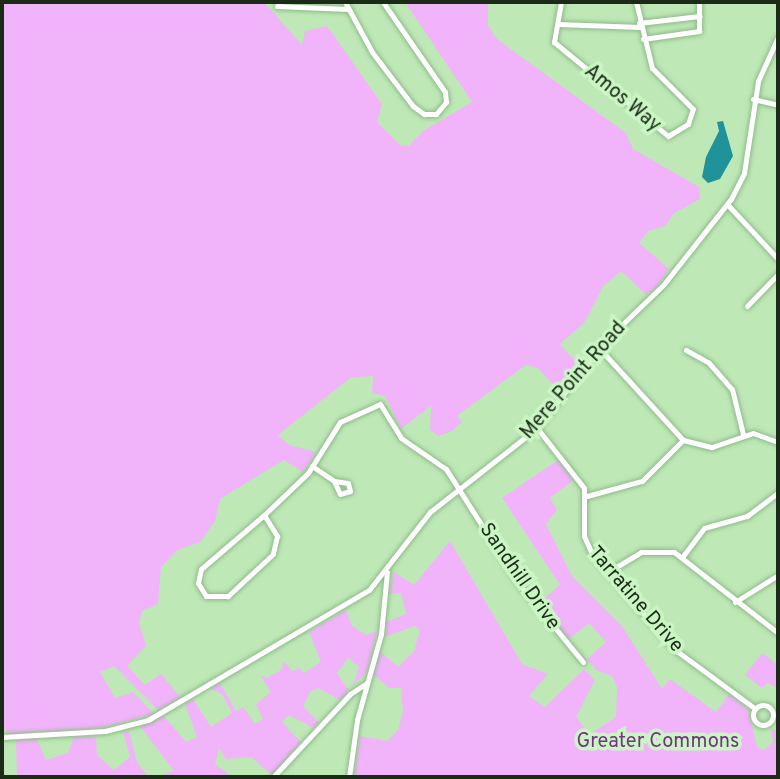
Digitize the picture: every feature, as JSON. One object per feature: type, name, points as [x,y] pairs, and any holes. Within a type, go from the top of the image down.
[{"type":"street","points":[[345,2],[372,52],[413,106],[424,114],[436,114],[446,102],[445,92],[383,2]]},
{"type":"street","name":"Amos Way","points":[[561,2],[558,24],[552,34],[557,44],[668,136],[688,124],[693,109],[656,73],[639,25],[636,2]]},
{"type":"street","points":[[643,39],[699,31],[699,2]]},
{"type":"street","points":[[277,6],[348,9]]},
{"type":"street","points":[[558,24],[639,25],[700,16]]},
{"type":"street","name":"Mere Point Road","points":[[2,737],[105,731],[148,720],[332,616],[387,571],[424,519],[537,428],[599,348],[664,284],[727,204],[744,173],[753,99],[778,37]]},
{"type":"street","points":[[753,99],[778,105]]},
{"type":"street","points":[[727,204],[778,259]]},
{"type":"street","points":[[747,306],[778,274]]},
{"type":"street","points":[[599,348],[683,440],[712,447],[743,434],[761,434],[778,442]]},
{"type":"street","points":[[686,350],[709,363],[728,383],[743,434]]},
{"type":"street","name":"Sandhill Drive","points":[[312,466],[340,422],[380,404],[401,438],[437,460],[460,488],[519,584],[583,662]]},
{"type":"street","points":[[537,428],[587,496],[642,481],[683,440]]},
{"type":"street","points":[[264,515],[277,536],[273,554],[228,596],[206,596],[198,583],[201,569],[264,515],[312,466],[334,481]]},
{"type":"street","points":[[683,556],[704,528],[747,516],[778,493]]},
{"type":"street","name":"Tarratine Drive","points":[[587,496],[586,543],[608,572],[674,649],[753,707],[767,707],[772,720],[758,724],[753,707]]},
{"type":"street","points":[[608,572],[641,552],[667,550],[683,556],[734,603],[778,633]]},
{"type":"street","points":[[349,777],[367,683],[381,634],[387,571]]},
{"type":"street","points":[[734,603],[778,575]]},
{"type":"street","points":[[273,777],[367,683]]},
{"type":"green space","points":[[2,2],[264,2],[302,45],[305,31],[327,26],[382,104],[377,122],[401,146],[409,146],[423,131],[472,102],[405,2],[488,2],[488,26],[497,39],[626,133],[633,149],[699,187],[700,199],[673,214],[665,226],[648,231],[639,243],[669,269],[657,287],[646,295],[621,271],[603,287],[584,323],[560,344],[579,365],[560,392],[538,368],[526,365],[457,416],[462,422],[452,431],[438,436],[430,430],[431,406],[401,429],[385,396],[372,393],[373,376],[350,378],[278,435],[289,445],[316,452],[303,472],[284,460],[220,499],[215,521],[200,542],[178,550],[161,567],[158,604],[142,611],[139,623],[146,646],[127,666],[145,685],[161,674],[181,698],[158,710],[114,666],[100,672],[115,698],[133,692],[154,714],[101,728],[8,734],[2,724]]},
{"type":"green space","name":"Greater Commons","points":[[558,460],[574,480],[550,498],[557,510],[546,524],[572,576],[622,626],[662,689],[670,679],[716,712],[729,694],[748,709],[757,747],[764,750],[773,742],[771,729],[778,729],[778,777],[354,777],[360,736],[387,741],[398,730],[403,712],[401,688],[389,688],[373,674],[380,651],[398,667],[414,651],[420,630],[415,626],[384,637],[386,622],[406,614],[401,593],[389,594],[394,572],[414,585],[450,541],[522,664],[548,674],[529,696],[545,707],[584,669],[595,680],[576,717],[590,734],[616,717],[617,687],[612,676],[596,670],[587,659],[606,642],[589,623],[569,639],[540,602],[560,585],[502,498]]},
{"type":"green space","points":[[346,610],[352,626],[366,635],[377,631],[367,672],[353,685],[359,667],[348,658],[337,673],[349,690],[340,700],[318,688],[311,691],[303,706],[319,723],[314,728],[289,715],[282,722],[301,742],[272,775],[251,757],[226,759],[219,748],[215,764],[232,777],[157,777],[174,771],[140,726],[163,715],[186,742],[197,737],[185,704],[193,699],[211,727],[232,713],[222,694],[210,688],[220,683],[236,711],[243,707],[255,724],[263,719],[256,704],[271,692],[260,675],[267,678],[281,670],[284,661],[292,671],[300,668],[304,673],[321,662],[309,632]]},
{"type":"green space","points":[[762,653],[778,665],[778,689],[768,683],[762,688],[745,675]]},
{"type":"green space","points":[[123,731],[129,731],[137,762],[148,777],[17,777],[16,740],[36,737],[46,760],[68,753],[74,736],[96,737],[97,755],[114,770],[130,757]]},
{"type":"water","points":[[723,121],[733,156],[720,179],[708,183],[702,177],[706,157],[719,131],[717,122]]}]
